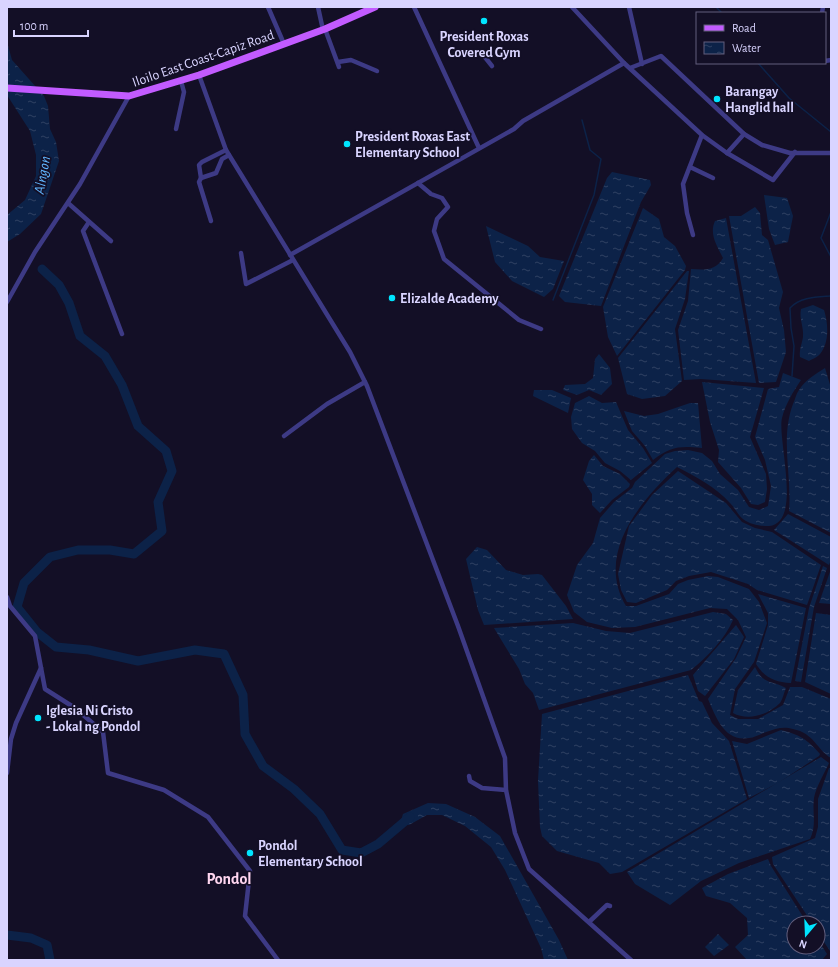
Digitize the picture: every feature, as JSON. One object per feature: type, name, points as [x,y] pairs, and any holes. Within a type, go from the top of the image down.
[{"type":"main road","name":"Iloilo East Coast-Capiz Road","points":[[7,88],[129,96],[199,75],[324,29],[367,8],[375,7]]},
{"type":"street","points":[[268,7],[284,44]]},
{"type":"street","points":[[318,7],[324,29],[339,64],[352,60],[377,71]]},
{"type":"street","points":[[414,7],[479,148]]},
{"type":"street","points":[[572,7],[624,63],[702,135],[727,153],[773,180],[795,152]]},
{"type":"street","points":[[629,7],[642,64]]},
{"type":"street","points":[[484,56],[492,66]]},
{"type":"street","points":[[630,68],[661,56],[744,134],[762,145],[790,153],[829,153]]},
{"type":"street","points":[[242,253],[246,284],[624,63]]},
{"type":"street","points":[[199,75],[226,150],[350,352],[365,382],[458,626],[505,758],[506,790],[515,832],[529,870],[631,960]]},
{"type":"street","points":[[176,129],[184,92],[181,81]]},
{"type":"street","points":[[7,302],[35,252],[68,203],[107,138],[129,96]]},
{"type":"street","points":[[727,153],[744,134]]},
{"type":"street","points":[[693,235],[687,213],[683,184],[702,135]]},
{"type":"street","points":[[212,220],[199,182],[201,178],[199,165],[226,150]]},
{"type":"street","points":[[201,178],[216,173],[222,159],[229,155]]},
{"type":"street","points":[[690,167],[713,178]]},
{"type":"street","points":[[418,183],[431,194],[442,198],[448,207],[437,219],[434,231],[444,259],[519,320],[541,329]]},
{"type":"street","points":[[68,203],[111,240]]},
{"type":"street","points":[[89,222],[83,231],[122,334]]},
{"type":"street","points":[[284,436],[327,404],[365,382]]},
{"type":"street","points":[[7,598],[10,606],[36,636],[45,689],[76,708],[103,732],[108,773],[164,790],[208,817],[250,871],[245,916],[278,960]]},
{"type":"street","points":[[7,773],[11,739],[16,723],[41,668]]},
{"type":"street","points":[[469,776],[470,781],[482,788],[506,790]]},
{"type":"street","points":[[589,922],[603,908],[610,906]]},
{"type":"water","name":"Alngon","points":[[7,42],[12,60],[44,96],[48,106],[50,129],[56,142],[59,161],[41,214],[20,234],[7,242],[7,215],[25,200],[36,176],[36,155],[30,131],[7,95]]},
{"type":"water","points":[[612,172],[650,180],[651,185],[641,202],[601,306],[565,302],[559,296],[607,178]]},
{"type":"water","points":[[764,195],[787,198],[793,216],[788,242],[775,245],[769,229]]},
{"type":"water","points":[[755,207],[760,213],[762,235],[768,240],[783,292],[779,308],[784,330],[786,352],[776,382],[759,383],[729,216],[741,216]]},
{"type":"water","points":[[643,208],[659,219],[664,237],[675,246],[686,266],[685,270],[617,356],[608,337],[603,307]]},
{"type":"water","points":[[726,218],[756,383],[701,379],[684,380],[678,330],[688,301],[691,269],[709,269],[717,265],[723,258],[714,240],[713,226],[715,221]]},
{"type":"water","points":[[486,226],[528,246],[540,257],[564,261],[553,289],[544,297],[512,281],[495,262]]},
{"type":"water","points":[[687,271],[689,271],[685,299],[675,329],[682,381],[665,396],[642,399],[627,394],[618,358]]},
{"type":"water","points":[[813,305],[824,310],[827,338],[819,355],[809,361],[800,357],[803,337],[801,309]]},
{"type":"water","points":[[599,354],[610,368],[612,384],[601,395],[589,390],[577,395],[563,390],[565,385],[585,384],[593,378],[595,359]]},
{"type":"water","points":[[825,368],[831,388],[831,533],[789,511],[790,498],[787,457],[787,430],[789,417],[796,395],[804,383]]},
{"type":"water","points":[[783,373],[801,380],[787,403],[782,418],[781,429],[787,496],[785,511],[779,521],[769,526],[749,523],[741,517],[732,505],[712,487],[677,467],[636,512],[626,530],[619,548],[616,567],[618,586],[626,606],[636,606],[669,594],[678,584],[688,580],[708,576],[718,577],[749,589],[759,602],[767,623],[754,662],[735,689],[730,715],[738,719],[758,719],[783,705],[790,687],[802,687],[831,699],[831,758],[826,755],[806,734],[793,729],[779,728],[753,737],[740,738],[733,736],[722,727],[708,699],[736,658],[746,637],[738,620],[727,609],[710,608],[635,627],[612,628],[587,622],[574,612],[567,595],[577,565],[593,543],[600,518],[614,502],[632,488],[635,482],[665,454],[675,451],[688,450],[702,453],[712,461],[720,474],[738,490],[749,507],[759,510],[768,506],[771,486],[765,460],[755,437],[768,389],[779,387]]},
{"type":"water","points":[[702,382],[764,388],[750,437],[766,474],[767,489],[765,502],[758,505],[751,504],[741,488],[718,462],[719,450],[710,422]]},
{"type":"water","points":[[534,390],[552,390],[571,398],[568,413],[533,396]]},
{"type":"water","points":[[589,396],[602,403],[616,402],[628,430],[643,448],[652,463],[631,480],[620,471],[605,463],[595,451],[582,443],[572,429],[571,417],[575,403]]},
{"type":"water","points":[[690,403],[698,403],[702,448],[676,448],[659,455],[653,460],[645,446],[632,431],[624,411],[644,416],[658,414]]},
{"type":"water","points":[[594,455],[603,466],[620,474],[630,484],[629,487],[612,500],[600,513],[592,505],[592,494],[583,480],[589,461]]},
{"type":"water","points":[[678,471],[726,503],[742,522],[755,528],[772,532],[821,565],[807,605],[757,590],[748,584],[711,572],[689,576],[676,581],[667,590],[636,603],[627,602],[621,590],[618,574],[629,526],[652,495]]},
{"type":"water","points":[[788,514],[831,537],[831,560],[829,565],[774,530]]},
{"type":"water","points":[[477,547],[487,550],[506,570],[523,575],[542,575],[566,606],[573,619],[484,625],[478,610],[466,559]]},
{"type":"water","points":[[823,566],[827,568],[814,607],[801,682],[795,681],[809,608]]},
{"type":"water","points":[[831,569],[831,604],[819,603]]},
{"type":"water","points":[[758,594],[806,608],[791,683],[780,682],[767,676],[756,664],[768,625],[768,613]]},
{"type":"water","points":[[713,612],[726,614],[733,620],[730,627],[715,647],[691,670],[539,710],[533,693],[525,684],[519,669],[494,628],[573,623],[606,631],[630,633]]},
{"type":"water","points":[[816,613],[831,615],[831,694],[805,682]]},
{"type":"water","points":[[736,625],[744,637],[734,659],[705,696],[698,691],[693,675]]},
{"type":"water","points":[[755,667],[761,677],[786,688],[782,700],[770,711],[758,716],[751,717],[733,713],[738,690]]},
{"type":"water","points":[[688,675],[699,701],[702,702],[712,723],[729,741],[747,799],[622,872],[610,874],[599,863],[557,851],[542,836],[540,827],[538,781],[542,714]]},
{"type":"water","points":[[781,730],[803,738],[820,754],[778,783],[749,798],[732,741],[747,744]]},
{"type":"water","points":[[821,757],[829,763],[818,785],[814,798],[814,819],[810,839],[739,863],[701,881],[670,905],[635,884],[627,872]]},
{"type":"water","points":[[829,768],[831,768],[830,951],[826,945],[826,915],[807,915],[773,864],[772,857],[815,838],[818,827],[818,799]]},
{"type":"water","points":[[428,803],[446,804],[475,817],[500,836],[559,940],[568,960],[544,960],[541,948],[505,870],[491,847],[465,826],[442,815],[427,815],[409,825],[400,824],[403,814]]},
{"type":"water","points":[[768,859],[802,915],[786,915],[786,955],[826,955],[826,952],[827,954],[822,960],[747,960],[735,947],[748,935],[747,918],[730,903],[706,896],[702,888],[728,874]]},
{"type":"water","points":[[718,934],[729,945],[714,956],[705,947]]},
{"type":"waterway","points":[[716,7],[721,12]]},
{"type":"waterway","points":[[759,64],[789,98],[831,132]]},
{"type":"waterway","points":[[553,300],[594,195],[601,159],[590,150],[582,120]]},
{"type":"waterway","points":[[831,212],[821,238],[831,257]]},
{"type":"waterway","points":[[42,269],[59,285],[69,303],[80,336],[105,356],[122,385],[138,426],[166,451],[172,471],[158,502],[162,531],[134,554],[110,550],[78,550],[50,557],[24,583],[17,607],[37,632],[56,647],[89,650],[138,661],[195,650],[224,654],[243,695],[245,734],[263,766],[294,789],[320,814],[342,850],[361,853],[378,844],[410,817]]},
{"type":"waterway","points":[[792,376],[794,346],[790,308],[794,304],[803,300],[814,297],[830,296],[831,294]]},
{"type":"waterway","points":[[7,935],[31,938],[47,945],[50,960]]},
{"type":"place","name":"President Roxas Covered Gym","points":[[484,21]]},
{"type":"place","name":"Barangay Hanglid hall","points":[[717,99]]},
{"type":"place","name":"President Roxas East Elementary School","points":[[347,144]]},
{"type":"place","name":"Elizalde Academy","points":[[392,298]]},
{"type":"place","name":"Iglesia Ni Cristo - Lokal ng Pondol","points":[[38,718]]},
{"type":"place","name":"Pondol Elementary School","points":[[250,853]]},
{"type":"district","name":"Pondol","points":[[229,878]]}]
